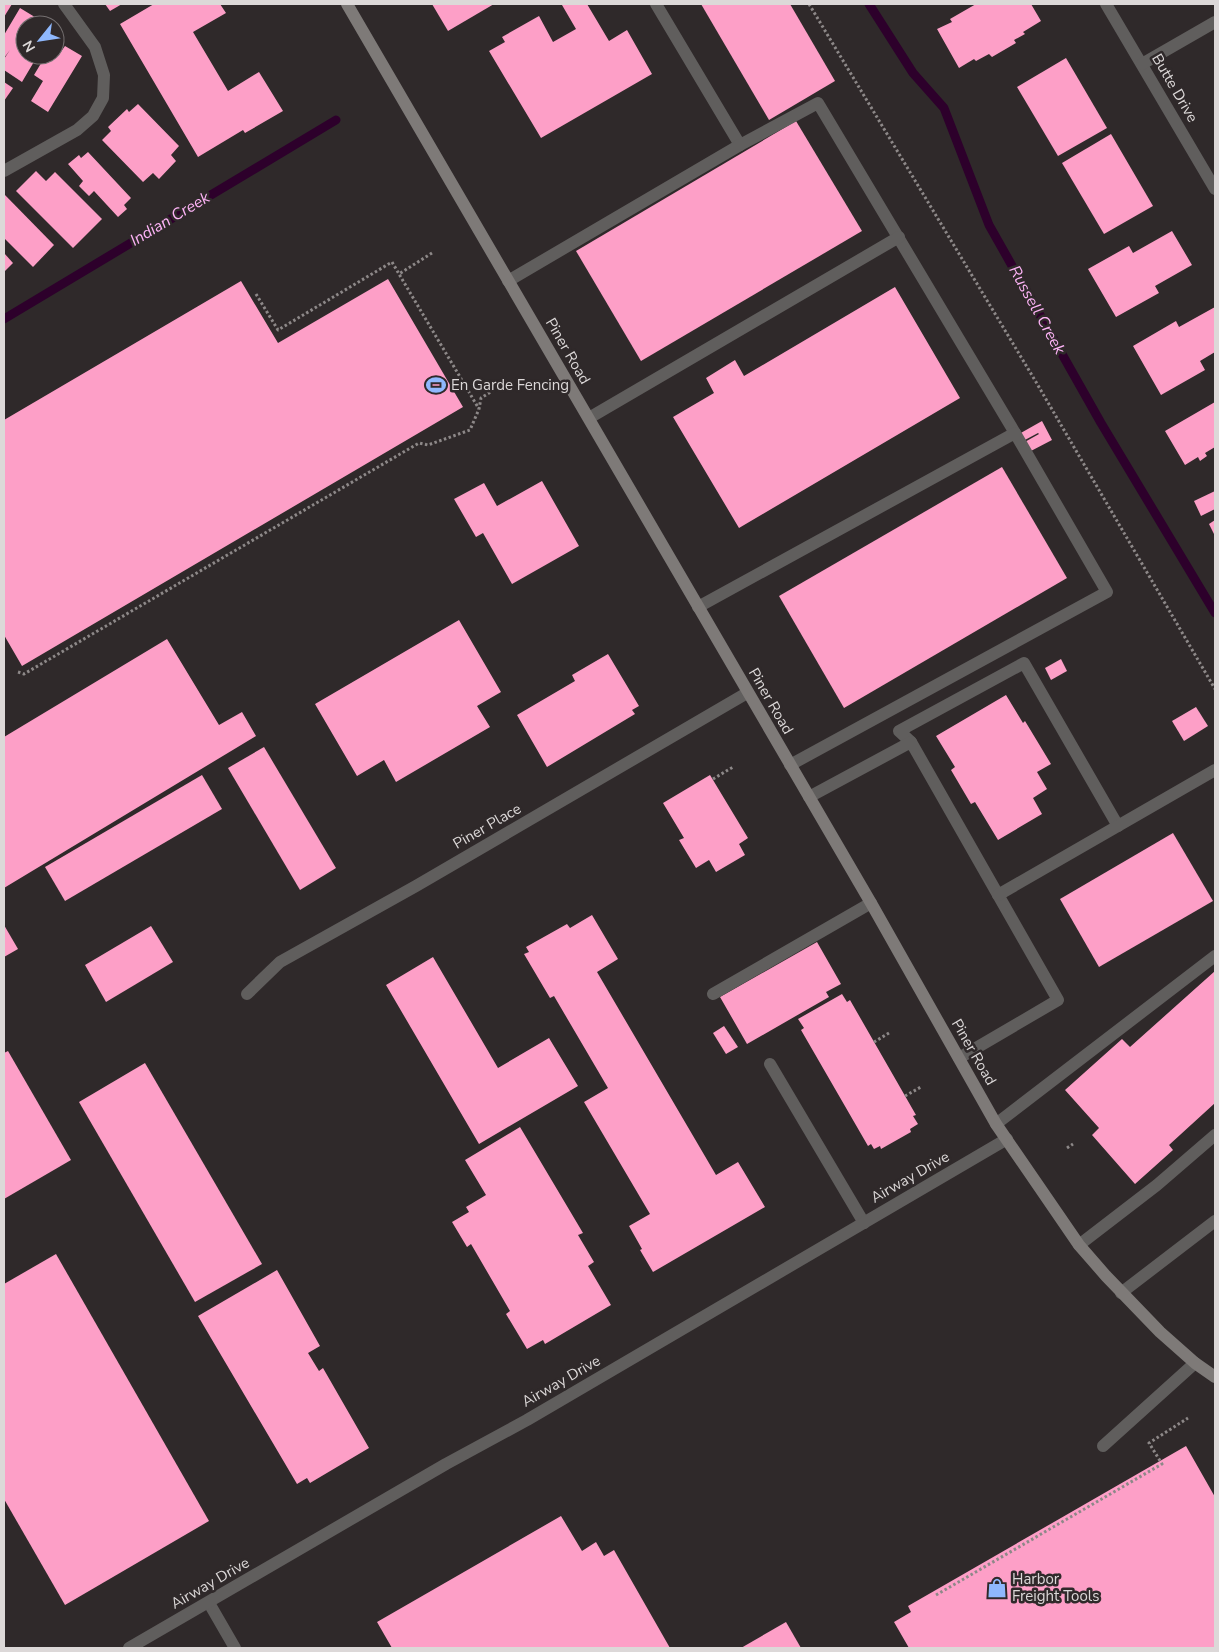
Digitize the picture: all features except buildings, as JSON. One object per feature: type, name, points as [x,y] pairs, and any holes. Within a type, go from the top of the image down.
[{"type":"main road","name":"Piner Road","points":[[346,4],[590,418],[747,693],[871,902],[996,1124],[1079,1245],[1121,1293],[1160,1332],[1195,1363],[1215,1377]]},
{"type":"street","points":[[4,171],[77,130],[93,116],[103,98],[104,76],[95,47],[64,4]]},
{"type":"street","points":[[656,4],[740,145]]},
{"type":"street","name":"Butte Drive","points":[[1106,4],[1215,189]]},
{"type":"street","points":[[1142,64],[1215,22]]},
{"type":"street","points":[[508,281],[740,145],[818,102],[1015,433],[1107,592],[790,765]]},
{"type":"street","points":[[590,418],[898,238]]},
{"type":"street","points":[[698,607],[1015,433]]},
{"type":"street","points":[[959,1058],[1058,1000],[911,742],[899,731],[1024,663],[1118,826]]},
{"type":"street","name":"Piner Place","points":[[247,994],[280,962],[416,886],[747,693]]},
{"type":"street","points":[[809,797],[911,742]]},
{"type":"street","points":[[998,895],[1215,770]]},
{"type":"street","points":[[713,994],[871,902]]},
{"type":"street","points":[[996,1124],[1215,956]]},
{"type":"street","points":[[770,1064],[864,1223]]},
{"type":"street","points":[[1079,1245],[1157,1185],[1215,1135]]},
{"type":"street","name":"Airway Drive","points":[[129,1648],[209,1604],[1007,1139]]},
{"type":"street","points":[[1121,1293],[1215,1220]]},
{"type":"street","points":[[1103,1446],[1195,1363]]},
{"type":"street","points":[[209,1604],[235,1648]]},
{"type":"path","points":[[809,4],[1036,382],[1215,689]]},
{"type":"path","points":[[399,274],[432,253]]},
{"type":"path","points":[[256,294],[278,330],[392,262],[479,409]]},
{"type":"path","points":[[18,672],[24,674],[418,443],[428,445],[470,430],[479,409],[481,398],[508,381]]},
{"type":"path","points":[[713,779],[733,767]]},
{"type":"path","points":[[874,1042],[889,1033]]},
{"type":"path","points":[[905,1096],[921,1087]]},
{"type":"path","points":[[1067,1148],[1072,1144]]},
{"type":"path","points":[[936,1595],[1162,1464],[1150,1443],[1188,1418]]},
{"type":"waterway","name":"Russell Creek","points":[[869,4],[913,73],[944,108],[989,225],[1101,423],[1215,613]]},
{"type":"waterway","name":"Indian Creek","points":[[4,319],[336,120]]},
{"type":"place","name":"En Garde Fencing","points":[[436,385]]},
{"type":"place","name":"Harbor Freight Tools","points":[[997,1588]]}]
